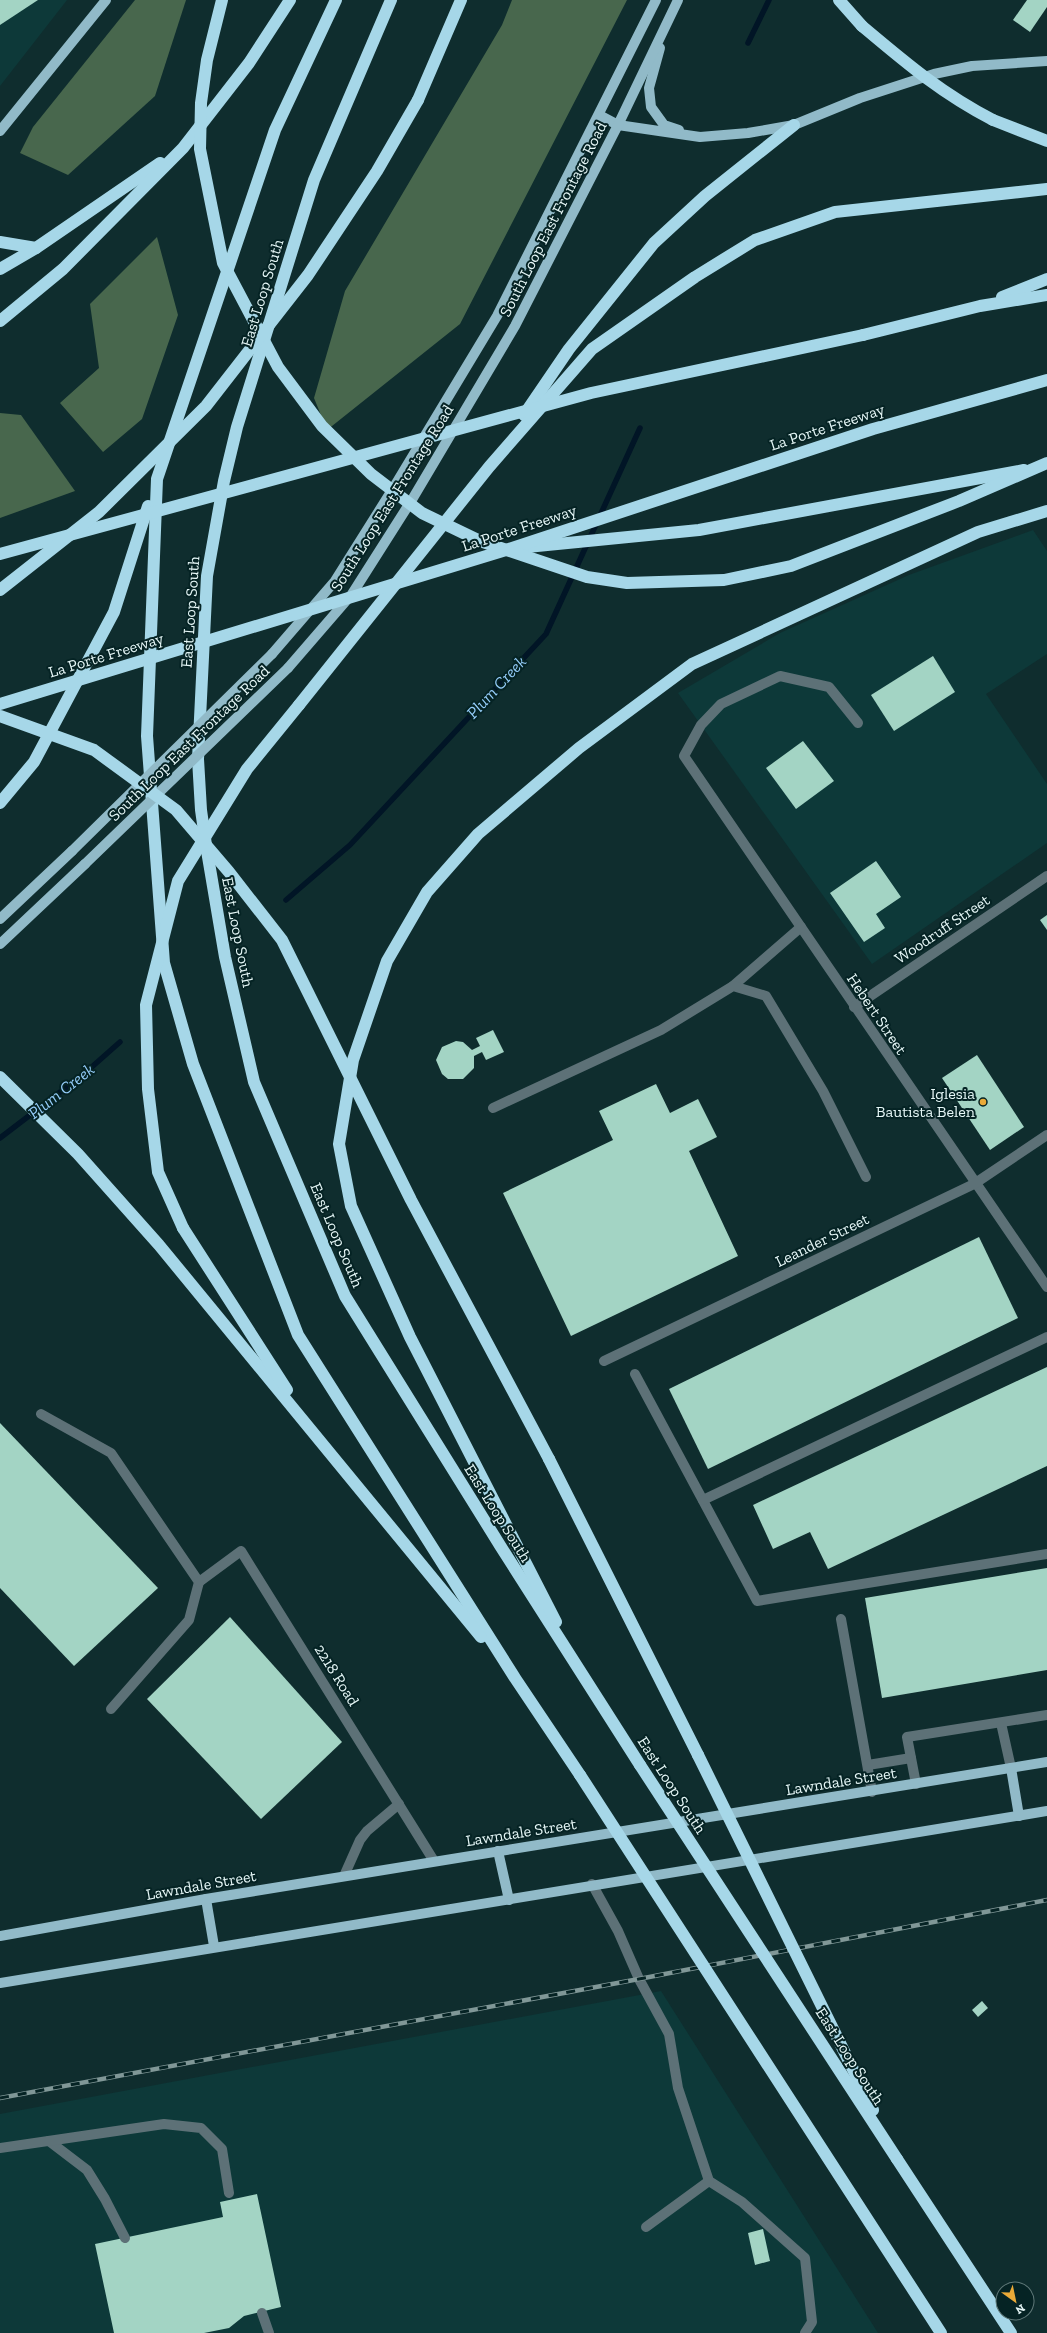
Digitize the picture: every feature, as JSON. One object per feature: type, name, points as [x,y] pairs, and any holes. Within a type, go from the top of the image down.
[{"type":"highway","points":[[222,0],[206,68],[201,103],[200,149],[223,263],[278,367],[322,426],[371,474],[422,513],[480,541],[587,577],[627,583],[724,580],[791,566],[959,501],[1047,464]]},
{"type":"highway","points":[[0,321],[63,269],[183,148],[249,63],[290,0]]},
{"type":"highway","points":[[0,803],[34,762],[114,612],[157,478],[275,130],[336,0]]},
{"type":"highway","name":"East Loop South","points":[[391,0],[314,180],[237,427],[226,473],[206,576],[198,759],[201,810],[225,957],[254,1082],[345,1296],[588,1685],[1011,2333]]},
{"type":"highway","points":[[0,590],[100,512],[206,406],[308,275],[377,171],[418,100],[461,0]]},
{"type":"highway","points":[[839,0],[862,26],[930,83],[964,105],[993,120],[1047,141]]},
{"type":"highway","points":[[489,467],[569,350],[654,243],[705,196],[794,125]]},
{"type":"highway","points":[[0,269],[36,248],[183,148]]},
{"type":"highway","points":[[320,1440],[183,1228],[158,1172],[148,1089],[146,1005],[178,882],[247,769],[489,467],[592,349],[695,277],[755,240],[835,212],[1047,189]]},
{"type":"highway","points":[[0,242],[36,248]]},
{"type":"highway","points":[[980,306],[1047,279]]},
{"type":"highway","points":[[0,554],[591,393],[862,335],[980,306],[1047,295]]},
{"type":"highway","name":"La Porte Freeway","points":[[0,704],[506,550],[873,429],[1047,380]]},
{"type":"highway","points":[[506,550],[699,530],[886,496],[1047,464]]},
{"type":"highway","points":[[157,478],[147,736],[164,963],[193,1064],[298,1335],[515,1678],[580,1775],[941,2333]]},
{"type":"highway","points":[[588,1685],[410,1337],[351,1206],[339,1144],[353,1060],[387,961],[427,892],[478,834],[579,748],[692,664],[978,532],[1047,511]]},
{"type":"highway","points":[[0,716],[94,750],[176,810],[229,872],[282,940],[411,1200],[549,1459],[698,1755],[898,2159]]},
{"type":"highway","points":[[0,1077],[78,1154],[159,1245],[515,1678]]},
{"type":"main road","points":[[0,131],[106,0]]},
{"type":"main road","name":"South Loop East Frontage Road","points":[[0,919],[181,746],[272,654],[335,581],[394,487],[497,316],[656,0]]},
{"type":"main road","name":"South Loop East Frontage Road","points":[[0,944],[288,668],[352,594],[413,498],[515,326],[618,125],[678,0]]},
{"type":"main road","points":[[667,24],[649,88],[651,107],[664,125],[700,137]]},
{"type":"main road","points":[[599,115],[618,125],[700,137],[748,133],[794,125],[860,98],[934,74],[972,66],[1047,61]]},
{"type":"main road","name":"Lawndale Street","points":[[0,1936],[206,1898],[872,1792],[1047,1762]]},
{"type":"main road","points":[[1011,1768],[1019,1816]]},
{"type":"main road","points":[[0,1983],[214,1946],[509,1900],[592,1884],[1047,1811]]},
{"type":"main road","points":[[498,1851],[509,1900]]},
{"type":"main road","points":[[206,1898],[214,1946]]},
{"type":"street","name":"Hebert Street","points":[[858,723],[829,687],[780,676],[721,704],[701,725],[684,756],[974,1184],[1047,1287]]},
{"type":"street","name":"Woodruff Street","points":[[854,1007],[1047,876]]},
{"type":"street","points":[[493,1108],[661,1030],[733,986],[801,927]]},
{"type":"street","points":[[733,986],[766,996],[823,1091],[866,1176]]},
{"type":"street","name":"Leander Street","points":[[604,1361],[974,1184],[1047,1135]]},
{"type":"street","points":[[703,1500],[1047,1337]]},
{"type":"street","points":[[635,1374],[757,1601],[1047,1554]]},
{"type":"street","points":[[41,1414],[111,1453],[199,1582],[188,1620],[111,1709]]},
{"type":"street","name":"2218 Road","points":[[199,1582],[241,1551],[434,1861]]},
{"type":"street","points":[[841,1619],[872,1792]]},
{"type":"street","points":[[916,1784],[907,1738],[1047,1715]]},
{"type":"street","points":[[1001,1723],[1011,1768]]},
{"type":"street","points":[[868,1765],[911,1758]]},
{"type":"street","points":[[344,1876],[364,1836],[399,1804]]},
{"type":"street","points":[[592,1884],[618,1931],[639,1979],[669,2034],[678,2088],[709,2181],[742,2202],[805,2258],[812,2322],[805,2333]]},
{"type":"street","points":[[0,2148],[164,2124],[201,2128],[222,2149],[229,2193]]},
{"type":"street","points":[[49,2141],[87,2170],[105,2199],[124,2238]]},
{"type":"street","points":[[646,2226],[709,2181]]},
{"type":"street","points":[[262,2313],[269,2333]]},
{"type":"shaded area","points":[[0,0],[67,0],[0,86]]},
{"type":"shaded area","points":[[135,0],[186,0],[155,96],[68,175],[20,153],[33,127]]},
{"type":"shaded area","points":[[512,0],[627,0],[460,324],[327,430],[314,398],[345,291],[502,25]]},
{"type":"shaded area","points":[[157,237],[178,315],[142,419],[103,452],[60,403],[99,368],[90,304]]},
{"type":"shaded area","points":[[0,413],[21,415],[75,491],[0,518]]},
{"type":"shaded area","points":[[1033,530],[1047,551],[1047,654],[986,694],[1047,784],[1047,843],[872,964],[678,693],[780,633],[909,575]]},
{"type":"shaded area","points":[[661,1991],[878,2333],[0,2333],[0,2114]]},
{"type":"building","points":[[0,0],[38,0],[0,25]]},
{"type":"building","points":[[1027,0],[1047,0],[1047,7],[1030,32],[1013,20]]},
{"type":"building","points":[[933,656],[955,692],[894,731],[871,695]]},
{"type":"building","points":[[803,741],[834,781],[796,809],[766,768]]},
{"type":"building","points":[[876,861],[901,897],[876,914],[885,928],[864,942],[830,893]]},
{"type":"building","points":[[1047,915],[1047,930],[1040,920]]},
{"type":"building","points":[[493,1030],[504,1052],[486,1060],[482,1052],[474,1056],[474,1068],[463,1079],[448,1079],[442,1074],[436,1060],[442,1047],[456,1041],[463,1042],[472,1050],[480,1046],[476,1038]]},
{"type":"building","name":"Iglesia Bautista Belen","points":[[977,1055],[1024,1127],[990,1150],[942,1078]]},
{"type":"building","points":[[656,1084],[670,1113],[698,1099],[717,1137],[689,1151],[738,1256],[571,1336],[503,1193],[613,1140],[599,1111]]},
{"type":"building","points":[[979,1237],[1018,1318],[708,1469],[669,1389]]},
{"type":"building","points":[[1047,1367],[1047,1466],[828,1569],[810,1532],[773,1549],[753,1505]]},
{"type":"building","points":[[0,1423],[158,1588],[74,1666],[0,1588]]},
{"type":"building","points":[[1047,1568],[1047,1670],[882,1698],[865,1598]]},
{"type":"building","points":[[230,1617],[342,1742],[261,1819],[147,1699]]},
{"type":"building","points":[[982,2001],[988,2008],[978,2017],[972,2010]]},
{"type":"building","points":[[257,2194],[281,2307],[244,2316],[229,2328],[204,2333],[114,2333],[95,2244],[223,2217],[220,2202]]},
{"type":"building","points":[[763,2229],[770,2261],[755,2265],[748,2233]]},
{"type":"waterway","name":"Plum Creek","points":[[748,43],[769,0]]},
{"type":"waterway","name":"Plum Creek","points":[[286,900],[350,845],[546,634],[640,428]]},
{"type":"waterway","name":"Plum Creek","points":[[0,1138],[85,1073],[120,1042]]},
{"type":"railway","points":[[0,2098],[639,1979],[1047,1900]]},
{"type":"place","name":"Iglesia Bautista Belen","points":[[983,1102]]}]
